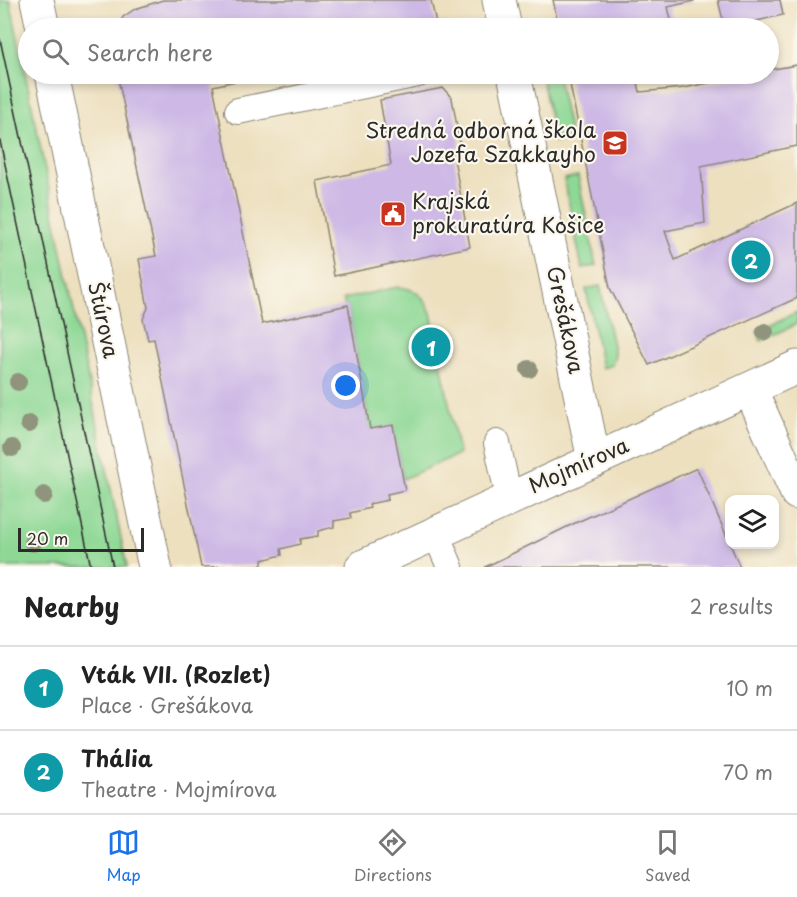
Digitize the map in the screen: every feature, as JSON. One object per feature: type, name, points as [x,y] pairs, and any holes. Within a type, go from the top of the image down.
[{"type":"street","points":[[37,0],[41,18]]},
{"type":"street","points":[[499,0],[503,18]]},
{"type":"street","name":"Štúrova","points":[[54,84],[155,567]]},
{"type":"street","name":"Grešákova","points":[[516,84],[594,460]]},
{"type":"street","name":"Mojmírova","points":[[362,567],[797,367]]},
{"type":"street","points":[[750,389],[797,493]]},
{"type":"lane","points":[[238,111],[369,84]]},
{"type":"lane","points":[[497,443],[509,498]]},
{"type":"lane","points":[[435,532],[450,567]]},
{"type":"green space","points":[[0,0],[10,0],[18,39],[18,84],[27,84],[127,567],[0,567]]},
{"type":"green space","points":[[543,84],[559,84],[571,139],[555,142]]},
{"type":"green space","points":[[578,176],[596,266],[582,268],[564,179]]},
{"type":"green space","points":[[600,286],[615,355],[612,365],[602,368],[586,289]]},
{"type":"green space","points":[[398,287],[419,294],[431,313],[459,454],[403,479],[393,426],[370,429],[348,306],[345,306],[343,299]]},
{"type":"green space","points":[[797,312],[797,324],[761,341],[757,331]]},
{"type":"building","points":[[163,0],[431,0],[435,18],[123,18],[135,9]]},
{"type":"building","points":[[553,0],[694,0],[668,7],[671,18],[557,18]]},
{"type":"building","points":[[718,0],[780,0],[783,15],[770,18],[722,18]]},
{"type":"building","points":[[797,65],[797,146],[701,166],[705,223],[665,231],[675,260],[797,203],[797,298],[649,365],[610,288],[570,84],[638,84],[640,92],[704,84],[779,84],[779,68]]},
{"type":"building","points":[[119,84],[222,84],[213,86],[262,324],[348,305],[370,429],[393,425],[405,490],[387,494],[388,500],[369,504],[370,508],[350,513],[351,518],[334,521],[334,527],[318,531],[318,536],[300,539],[300,544],[281,549],[282,555],[262,560],[262,565],[201,567],[154,339],[148,340],[143,319],[148,308],[139,259],[156,256]]},
{"type":"building","name":"Krajská prokuratúra Košice","points":[[443,88],[452,98],[460,144],[453,153],[470,247],[334,276],[317,181],[391,165],[380,100]]},
{"type":"building","points":[[697,468],[725,532],[725,549],[732,549],[740,567],[485,567]]},
{"type":"tram line","points":[[0,39],[113,567]]},
{"type":"tram line","points":[[0,141],[91,567]]},
{"type":"place","name":"Stredná odborná škola Jozefa Szakkayho","points":[[615,143]]},
{"type":"place","name":"Krajská prokuratúra Košice","points":[[393,214]]},
{"type":"place","name":"Thália","points":[[751,260]]},
{"type":"place","name":"Vták VII. (Rozlet)","points":[[431,347]]}]
